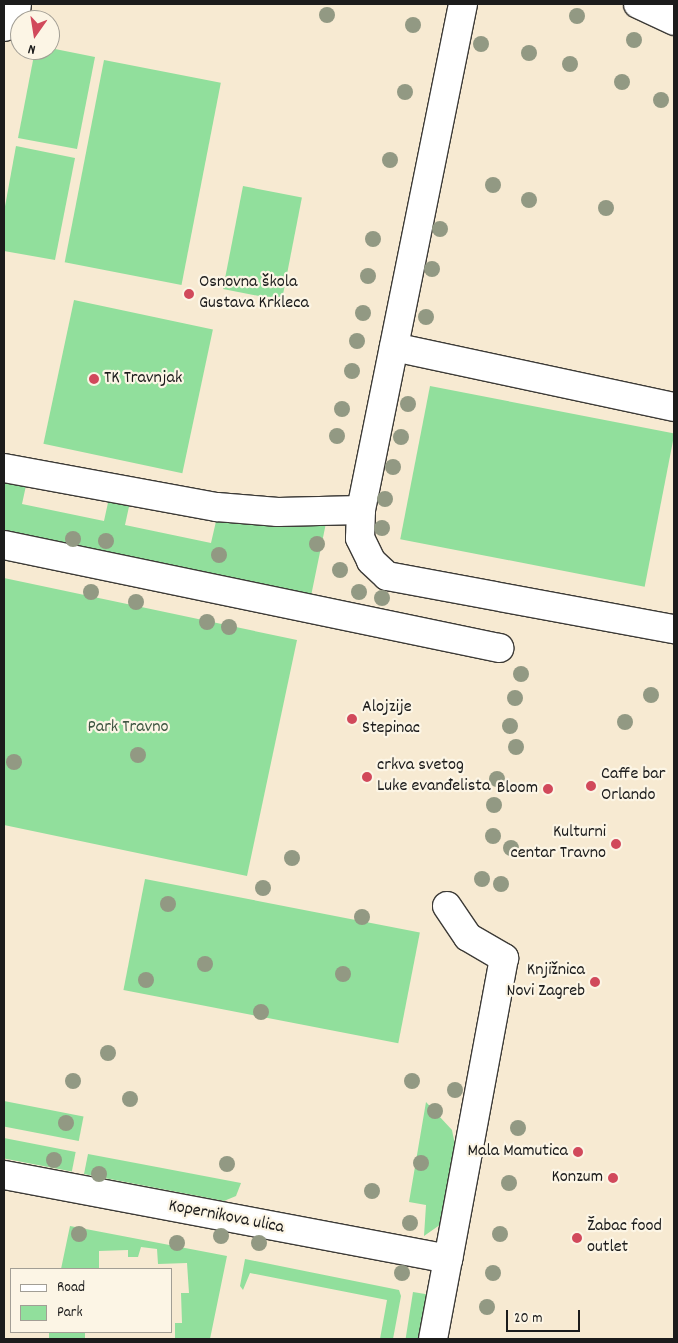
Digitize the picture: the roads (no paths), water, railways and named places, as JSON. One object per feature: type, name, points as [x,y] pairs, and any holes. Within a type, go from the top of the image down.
[{"type":"street","points":[[4,27],[16,11],[17,4]]},
{"type":"street","points":[[463,4],[361,510],[360,538],[371,561],[387,576],[674,628]]},
{"type":"street","points":[[638,4],[674,21]]},
{"type":"street","points":[[394,347],[674,407]]},
{"type":"street","points":[[4,468],[217,507],[278,512],[361,510]]},
{"type":"street","points":[[4,545],[499,648]]},
{"type":"street","points":[[433,1339],[504,958],[468,937],[447,906]]},
{"type":"street","name":"Kopernikova ulica","points":[[4,1175],[448,1259]]},
{"type":"place","name":"Osnovna škola Gustava Krkleca","points":[[189,294]]},
{"type":"place","name":"TK Travnjak","points":[[94,379]]},
{"type":"place","name":"Alojzije Stepinac","points":[[352,719]]},
{"type":"place","name":"crkva svetog Luke evanđelista","points":[[367,777]]},
{"type":"place","name":"Caffe bar Orlando","points":[[591,786]]},
{"type":"place","name":"Bloom","points":[[548,789]]},
{"type":"place","name":"Kulturni centar Travno","points":[[616,844]]},
{"type":"place","name":"Knjižnica Novi Zagreb","points":[[595,982]]},
{"type":"place","name":"Mala Mamutica","points":[[578,1152]]},
{"type":"place","name":"Konzum","points":[[613,1178]]},
{"type":"place","name":"Žabac food outlet","points":[[577,1238]]},
{"type":"park label","name":"Park Travno","points":[[128,728]]}]
